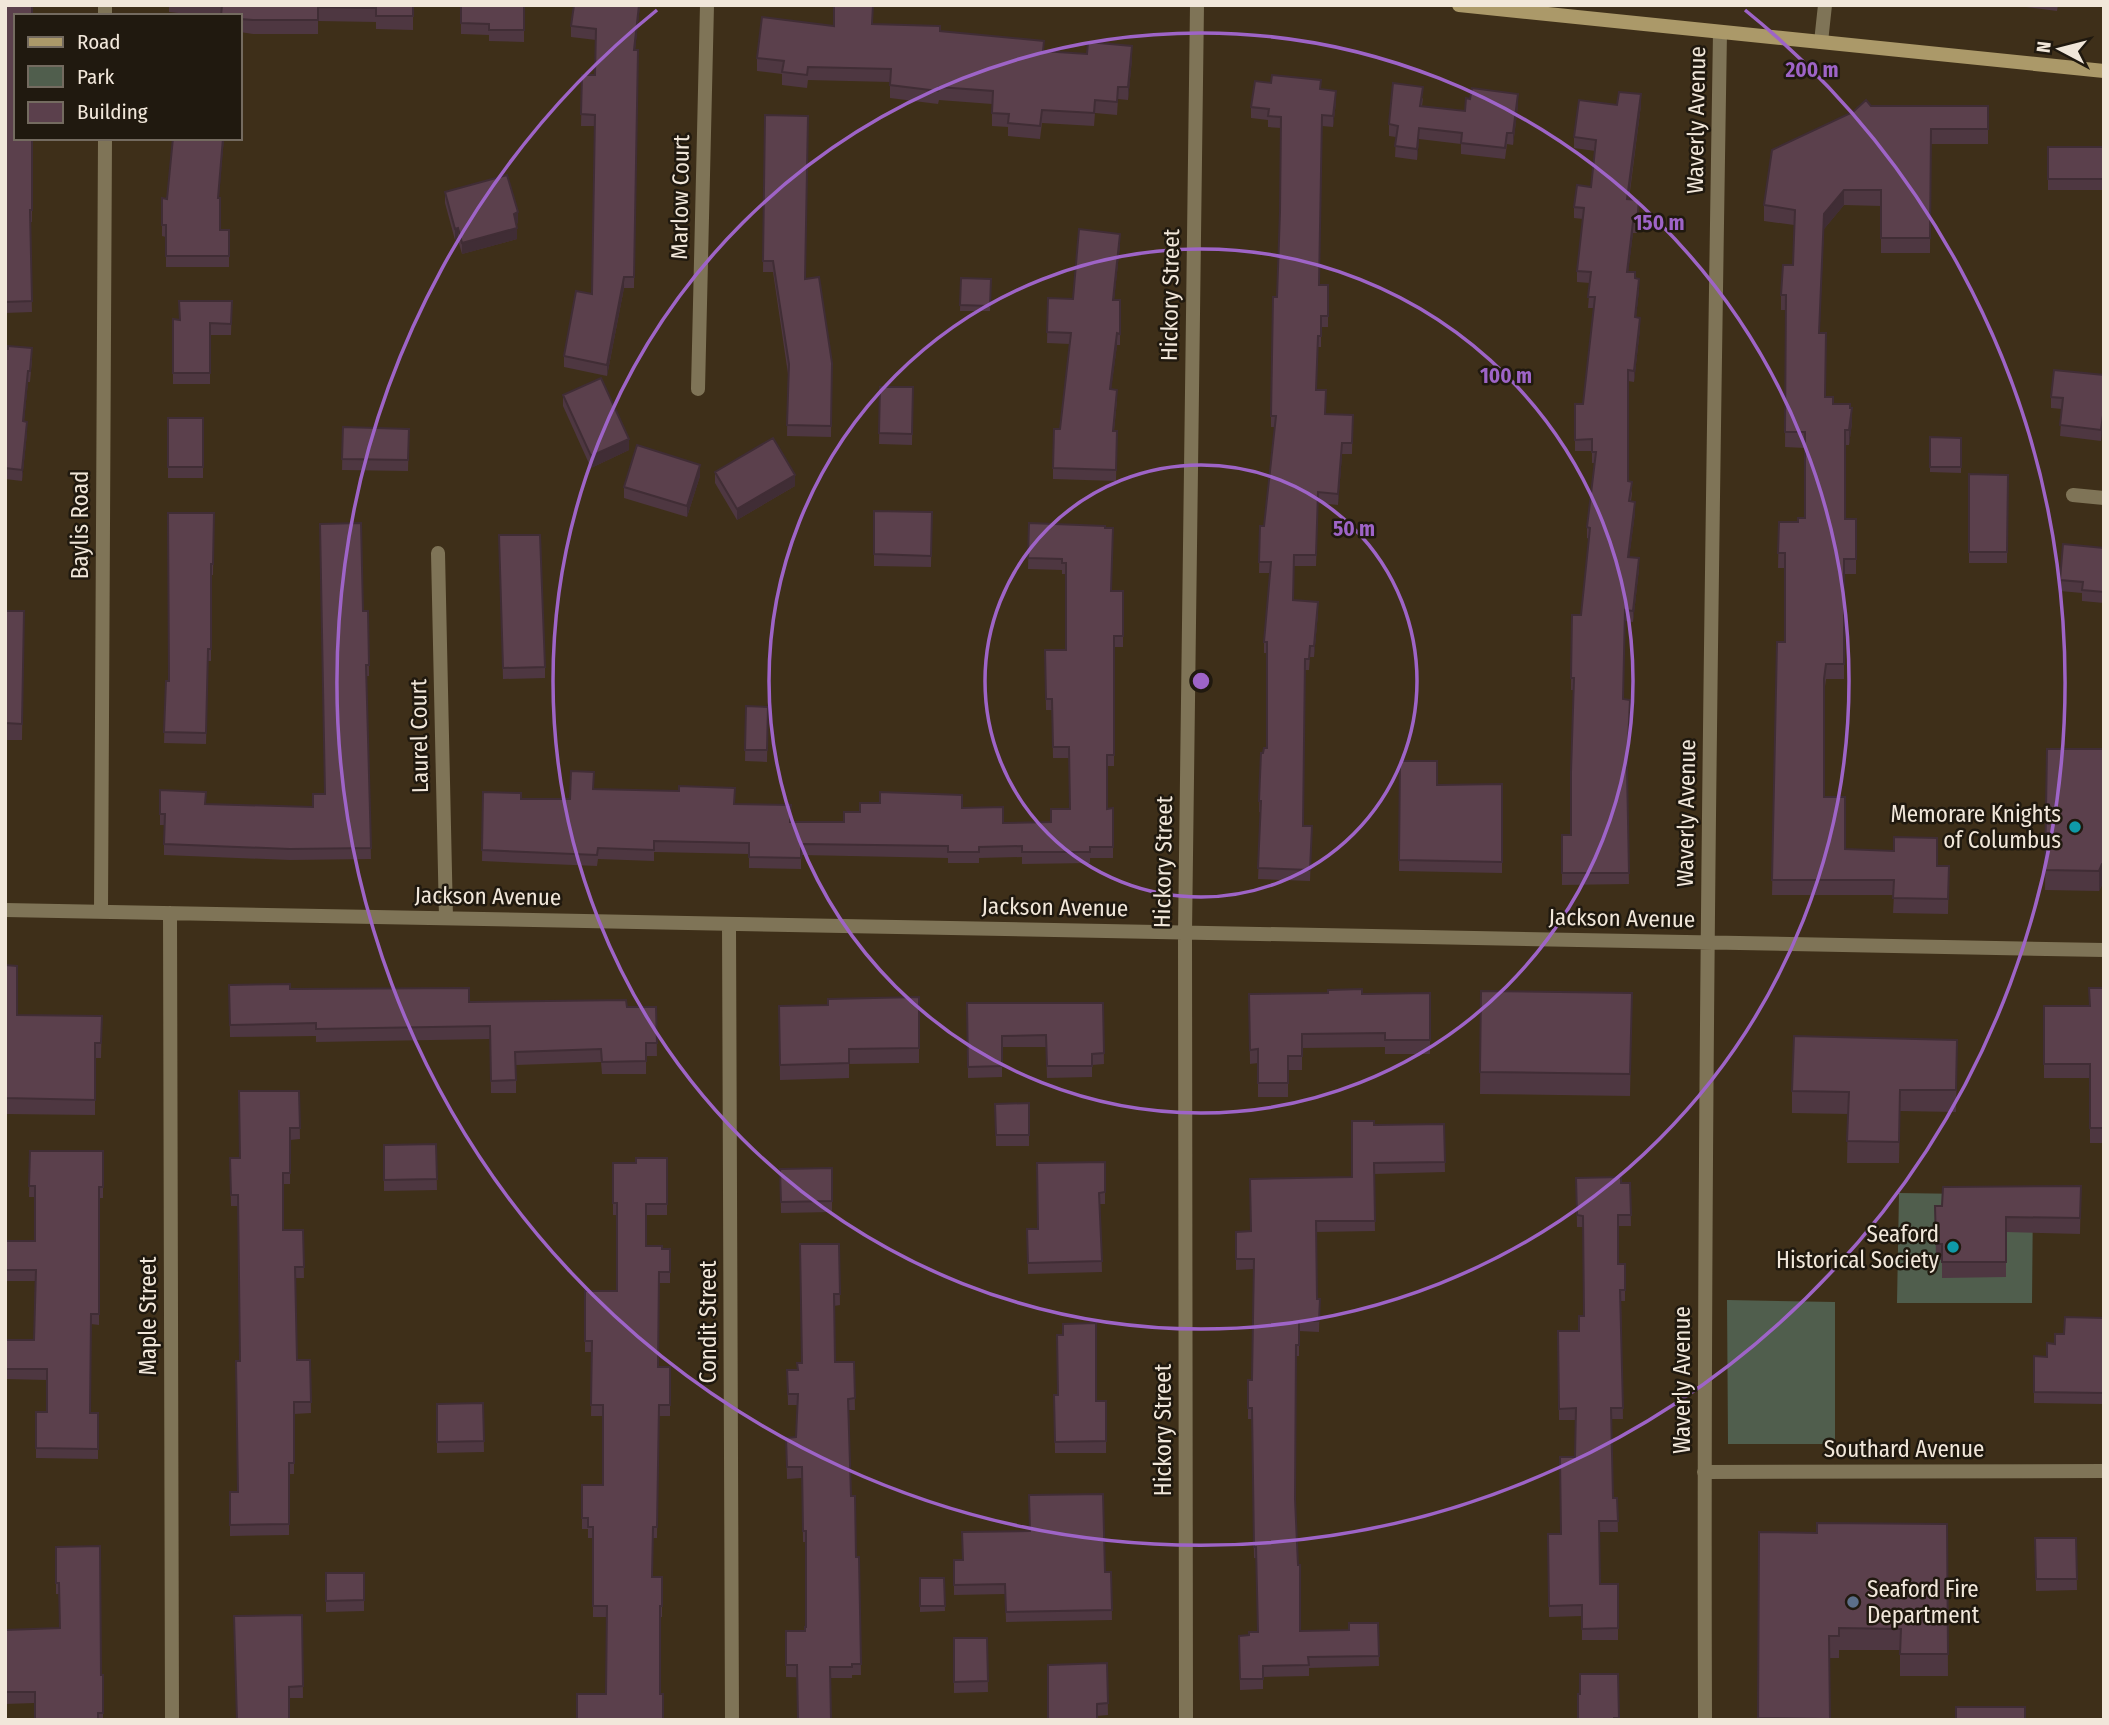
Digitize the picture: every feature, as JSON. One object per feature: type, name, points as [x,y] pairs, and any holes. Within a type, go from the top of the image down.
[{"type":"street","name":"Marlow Court","points":[[698,389],[707,5]]},
{"type":"street","name":"Hickory Street","points":[[1186,1720],[1185,933],[1197,5]]},
{"type":"street","points":[[1459,5],[2104,71]]},
{"type":"street","points":[[1821,42],[1825,5]]},
{"type":"street","name":"Waverly Avenue","points":[[1705,1720],[1708,943],[1720,32]]},
{"type":"street","name":"Baylis Road","points":[[100,912],[105,140]]},
{"type":"street","points":[[2073,495],[2104,498]]},
{"type":"street","name":"Laurel Court","points":[[439,553],[446,918]]},
{"type":"street","name":"Jackson Avenue","points":[[5,910],[2104,950]]},
{"type":"street","name":"Maple Street","points":[[170,913],[172,1720]]},
{"type":"street","name":"Condit Street","points":[[729,924],[732,1720]]},
{"type":"street","name":"Southard Avenue","points":[[1704,1472],[2104,1471]]},
{"type":"green space","points":[[1899,1193],[2033,1195],[2032,1303],[1897,1303]]},
{"type":"green space","points":[[1727,1300],[1835,1302],[1835,1444],[1728,1444]]},
{"type":"building","points":[[5,5],[32,5],[32,14],[14,14],[14,140],[32,140],[32,301],[5,302]]},
{"type":"building","points":[[222,5],[413,5],[413,16],[376,16],[376,8],[318,7],[318,20],[253,20],[242,19],[242,14],[221,14]]},
{"type":"building","points":[[461,5],[524,5],[524,30],[489,30],[489,24],[461,23]]},
{"type":"building","points":[[574,5],[639,5],[634,50],[638,50],[634,277],[624,277],[607,365],[564,356],[576,291],[592,294],[595,115],[581,114],[582,75],[595,75],[596,29],[571,26]]},
{"type":"building","points":[[834,5],[873,5],[872,24],[940,26],[940,31],[1044,41],[1043,51],[1087,54],[1088,42],[1132,46],[1128,87],[1118,87],[1117,102],[1095,100],[1094,113],[1042,110],[1040,126],[1008,123],[1009,114],[992,113],[993,91],[939,87],[938,91],[890,85],[891,69],[808,67],[807,75],[782,72],[784,61],[757,58],[762,17],[834,26]]},
{"type":"building","points":[[1272,75],[1321,80],[1320,89],[1336,91],[1333,116],[1322,115],[1319,285],[1328,285],[1328,316],[1321,316],[1316,390],[1326,390],[1325,414],[1353,415],[1352,443],[1342,443],[1338,494],[1318,492],[1316,555],[1294,555],[1293,600],[1318,602],[1314,646],[1310,646],[1309,659],[1305,659],[1303,826],[1312,826],[1310,870],[1258,868],[1261,753],[1267,748],[1267,642],[1264,642],[1271,562],[1259,562],[1260,526],[1264,526],[1276,416],[1271,416],[1273,297],[1277,297],[1280,212],[1281,117],[1268,116],[1269,109],[1251,107],[1255,81],[1271,83]]},
{"type":"building","points":[[1393,83],[1423,87],[1420,106],[1465,111],[1466,98],[1470,99],[1472,88],[1518,94],[1513,133],[1507,133],[1505,148],[1461,143],[1462,133],[1419,128],[1417,149],[1395,146],[1398,126],[1389,124]]},
{"type":"building","points":[[1619,92],[1641,94],[1627,199],[1639,200],[1637,222],[1633,222],[1627,272],[1635,272],[1635,278],[1639,279],[1635,317],[1640,318],[1634,371],[1628,370],[1628,481],[1632,482],[1629,501],[1635,502],[1628,557],[1639,558],[1633,611],[1625,610],[1623,699],[1630,700],[1627,768],[1629,873],[1562,873],[1562,835],[1571,835],[1574,678],[1571,678],[1572,615],[1581,615],[1596,452],[1592,452],[1592,439],[1575,440],[1575,404],[1583,404],[1595,297],[1588,297],[1591,272],[1577,271],[1584,208],[1574,207],[1577,185],[1591,187],[1596,140],[1574,137],[1579,100],[1617,105]]},
{"type":"building","points":[[1866,100],[1871,106],[1988,106],[1988,129],[1931,129],[1930,238],[1881,238],[1881,190],[1844,190],[1824,214],[1819,333],[1826,333],[1825,397],[1833,397],[1833,404],[1850,404],[1852,408],[1849,430],[1845,430],[1845,519],[1856,519],[1856,559],[1844,559],[1844,664],[1826,664],[1824,797],[1845,797],[1845,849],[1894,851],[1894,837],[1937,838],[1937,866],[1949,866],[1948,899],[1893,898],[1894,880],[1772,880],[1777,642],[1785,642],[1785,553],[1778,553],[1779,522],[1798,522],[1798,518],[1805,518],[1805,432],[1785,432],[1786,295],[1781,295],[1783,265],[1793,265],[1795,210],[1764,205],[1772,150],[1853,112]]},
{"type":"building","points":[[765,115],[808,116],[805,279],[819,277],[832,363],[831,426],[787,425],[789,364],[773,261],[763,261]]},
{"type":"building","points":[[173,140],[223,140],[218,198],[220,230],[229,230],[229,256],[166,256],[166,225],[162,225],[162,198],[167,199]]},
{"type":"building","points":[[2048,147],[2104,147],[2104,179],[2048,179]]},
{"type":"building","points":[[507,175],[518,212],[514,214],[517,228],[462,243],[458,228],[455,229],[445,192]]},
{"type":"building","points":[[1079,229],[1120,234],[1113,300],[1120,300],[1120,334],[1117,333],[1110,389],[1117,390],[1113,431],[1117,431],[1116,470],[1053,468],[1054,429],[1060,429],[1071,333],[1047,332],[1048,298],[1073,299]]},
{"type":"building","points":[[961,278],[991,279],[990,306],[960,305]]},
{"type":"building","points":[[179,301],[232,301],[231,324],[210,323],[210,373],[173,373],[173,319],[180,320]]},
{"type":"building","points":[[8,346],[32,348],[23,421],[27,422],[22,470],[5,468],[5,349],[8,349]]},
{"type":"building","points":[[2054,370],[2104,375],[2101,430],[2060,425],[2063,398],[2051,397]]},
{"type":"building","points":[[601,378],[629,439],[591,456],[563,395]]},
{"type":"building","points":[[880,387],[913,387],[912,434],[879,433]]},
{"type":"building","points":[[168,418],[203,418],[203,467],[168,467]]},
{"type":"building","points":[[343,427],[409,429],[408,460],[342,459]]},
{"type":"building","points":[[1930,437],[1961,438],[1961,467],[1930,467]]},
{"type":"building","points":[[773,438],[795,475],[737,509],[715,472]]},
{"type":"building","points":[[637,445],[700,465],[687,506],[624,487]]},
{"type":"building","points":[[1969,474],[2008,475],[2007,552],[1969,552]]},
{"type":"building","points":[[874,511],[932,512],[931,556],[874,554]]},
{"type":"building","points":[[168,513],[214,513],[206,733],[164,732],[166,681],[169,681]]},
{"type":"building","points":[[361,523],[363,611],[368,611],[369,665],[366,665],[371,848],[290,849],[164,844],[165,814],[160,814],[160,790],[206,792],[205,804],[313,807],[313,794],[325,794],[320,524]]},
{"type":"building","points":[[1029,523],[1113,528],[1111,591],[1123,591],[1123,636],[1114,636],[1114,755],[1107,755],[1107,809],[1113,808],[1113,847],[1090,847],[1090,852],[1022,852],[1022,846],[979,847],[979,852],[948,852],[948,846],[801,844],[801,858],[749,857],[749,843],[654,841],[654,850],[598,848],[597,855],[482,850],[483,792],[521,793],[521,799],[570,799],[571,771],[594,772],[593,789],[679,791],[679,786],[735,788],[734,804],[791,805],[790,822],[844,822],[844,812],[860,812],[860,803],[880,803],[880,792],[962,795],[962,808],[1003,807],[1003,823],[1051,822],[1051,809],[1070,809],[1069,747],[1053,747],[1052,699],[1046,699],[1045,650],[1066,650],[1066,563],[1062,563],[1062,559],[1028,558]]},
{"type":"building","points":[[499,535],[540,535],[545,667],[503,668]]},
{"type":"building","points":[[2063,544],[2104,548],[2104,592],[2082,590],[2083,582],[2060,580]]},
{"type":"building","points":[[5,611],[24,611],[22,724],[5,723]]},
{"type":"building","points":[[746,706],[768,707],[767,750],[745,750]]},
{"type":"building","name":"Memorare Knights of Columbus","points":[[2047,749],[2104,749],[2104,863],[2099,871],[2045,870]]},
{"type":"building","points":[[1400,761],[1437,761],[1437,785],[1502,784],[1502,862],[1399,860]]},
{"type":"building","points":[[5,965],[17,966],[17,1015],[102,1016],[101,1043],[95,1043],[95,1100],[5,1098]]},
{"type":"building","points":[[290,984],[290,989],[469,988],[469,1002],[626,1000],[627,1007],[656,1007],[657,1043],[646,1043],[646,1061],[602,1062],[601,1049],[515,1052],[516,1080],[491,1081],[490,1026],[316,1029],[316,1023],[230,1025],[229,985]]},
{"type":"building","points":[[2089,988],[2104,988],[2104,1128],[2090,1128],[2090,1064],[2044,1064],[2044,1006],[2090,1006]]},
{"type":"building","points":[[1362,989],[1362,994],[1430,993],[1430,1040],[1385,1040],[1385,1033],[1302,1034],[1302,1056],[1288,1056],[1288,1083],[1258,1083],[1258,1049],[1250,1050],[1249,994],[1328,993],[1328,990]]},
{"type":"building","points":[[1481,991],[1632,993],[1630,1074],[1480,1072]]},
{"type":"building","points":[[919,997],[919,1048],[849,1049],[849,1063],[780,1065],[779,1006],[828,1005],[828,999]]},
{"type":"building","points":[[967,1003],[1103,1003],[1104,1053],[1092,1054],[1092,1066],[1047,1066],[1046,1035],[1002,1036],[1002,1066],[968,1067]]},
{"type":"building","points":[[1794,1036],[1957,1040],[1956,1090],[1900,1090],[1899,1142],[1847,1141],[1849,1092],[1792,1091]]},
{"type":"building","points":[[239,1091],[299,1091],[300,1128],[290,1128],[290,1173],[283,1173],[283,1230],[303,1230],[304,1267],[295,1267],[297,1360],[310,1360],[311,1402],[294,1402],[294,1463],[289,1463],[289,1524],[230,1525],[230,1492],[238,1492],[236,1361],[240,1361],[238,1195],[231,1195],[230,1158],[240,1158]]},
{"type":"building","points":[[1029,1103],[1029,1135],[996,1135],[995,1104]]},
{"type":"building","points":[[1352,1121],[1374,1121],[1374,1125],[1444,1124],[1445,1162],[1374,1163],[1375,1221],[1316,1221],[1319,1321],[1299,1321],[1299,1345],[1296,1345],[1295,1499],[1300,1565],[1300,1631],[1349,1630],[1349,1623],[1378,1623],[1379,1656],[1308,1657],[1309,1665],[1263,1666],[1263,1679],[1240,1679],[1239,1636],[1258,1632],[1252,1408],[1248,1408],[1248,1380],[1252,1380],[1254,1259],[1236,1259],[1236,1232],[1251,1231],[1250,1179],[1352,1177]]},
{"type":"building","points":[[436,1144],[437,1179],[384,1180],[384,1145]]},
{"type":"building","points":[[30,1151],[103,1151],[103,1187],[99,1187],[99,1314],[91,1314],[90,1413],[98,1413],[98,1449],[36,1448],[36,1412],[47,1412],[47,1369],[5,1369],[5,1340],[34,1340],[36,1270],[5,1270],[5,1241],[35,1241],[35,1186],[29,1186]]},
{"type":"building","points":[[636,1158],[667,1158],[667,1204],[646,1204],[646,1246],[670,1249],[670,1272],[659,1272],[658,1367],[670,1367],[670,1405],[659,1405],[657,1527],[653,1527],[652,1577],[662,1577],[660,1694],[663,1694],[663,1720],[577,1720],[577,1694],[606,1694],[607,1606],[593,1606],[593,1527],[588,1527],[588,1518],[582,1518],[582,1485],[603,1485],[603,1405],[591,1405],[592,1341],[585,1341],[585,1291],[617,1291],[617,1203],[613,1203],[613,1163],[636,1163]]},
{"type":"building","points":[[1105,1162],[1105,1192],[1099,1193],[1102,1261],[1028,1263],[1027,1229],[1038,1229],[1037,1163]]},
{"type":"building","points":[[832,1168],[832,1201],[781,1202],[780,1169]]},
{"type":"building","points":[[1621,1177],[1621,1183],[1630,1183],[1631,1215],[1618,1215],[1618,1264],[1625,1264],[1625,1290],[1620,1290],[1623,1408],[1611,1408],[1613,1498],[1617,1498],[1618,1521],[1599,1521],[1600,1584],[1618,1584],[1618,1628],[1582,1629],[1582,1605],[1549,1606],[1548,1534],[1561,1534],[1560,1457],[1575,1457],[1576,1408],[1559,1409],[1558,1331],[1579,1331],[1579,1316],[1584,1316],[1583,1216],[1577,1215],[1576,1178]]},
{"type":"building","points":[[2081,1186],[2080,1218],[2006,1217],[2006,1262],[1942,1262],[1942,1244],[1936,1244],[1935,1206],[1942,1206],[1943,1187]]},
{"type":"building","points":[[800,1244],[839,1244],[840,1294],[834,1294],[835,1362],[854,1362],[855,1398],[848,1399],[851,1496],[855,1496],[856,1557],[859,1557],[861,1664],[852,1664],[852,1667],[830,1667],[831,1720],[798,1720],[797,1665],[786,1665],[786,1631],[805,1631],[806,1627],[806,1531],[803,1531],[802,1467],[787,1467],[786,1438],[796,1437],[798,1394],[788,1394],[787,1370],[798,1370],[797,1363],[802,1363]]},
{"type":"building","points":[[2065,1317],[2104,1318],[2104,1393],[2034,1392],[2034,1356],[2047,1357],[2047,1343],[2055,1344],[2055,1334],[2064,1334]]},
{"type":"building","points":[[1096,1323],[1096,1401],[1106,1401],[1106,1441],[1055,1442],[1054,1395],[1058,1395],[1057,1335],[1063,1335],[1063,1324]]},
{"type":"building","points":[[483,1403],[484,1441],[437,1442],[437,1404]]},
{"type":"building","points":[[1103,1494],[1105,1572],[1111,1572],[1112,1610],[1006,1612],[1005,1584],[954,1585],[954,1560],[963,1560],[962,1532],[1030,1531],[1029,1495]]},
{"type":"building","name":"Seaford Fire Department","points":[[1817,1523],[1947,1524],[1948,1654],[1900,1654],[1901,1629],[1839,1628],[1839,1636],[1829,1636],[1830,1719],[1758,1718],[1759,1532],[1817,1533]]},
{"type":"building","points":[[2035,1538],[2076,1538],[2077,1579],[2036,1579]]},
{"type":"building","points":[[100,1546],[103,1713],[98,1713],[98,1720],[35,1720],[35,1692],[5,1692],[5,1630],[60,1628],[56,1547]]},
{"type":"building","points":[[326,1573],[364,1573],[364,1600],[326,1601]]},
{"type":"building","points":[[920,1578],[944,1578],[945,1606],[920,1606]]},
{"type":"building","points":[[302,1615],[303,1686],[289,1687],[289,1720],[237,1720],[234,1616]]},
{"type":"building","points":[[954,1638],[987,1638],[988,1681],[954,1682]]},
{"type":"building","points":[[1107,1663],[1108,1703],[1097,1704],[1097,1720],[1048,1720],[1048,1665]]},
{"type":"building","points":[[1580,1674],[1618,1674],[1619,1718],[1578,1720]]},
{"type":"building","points":[[1956,1707],[2025,1707],[2025,1720],[1956,1720]]},
{"type":"place","name":"Memorare Knights of Columbus","points":[[2075,827]]},
{"type":"place","name":"Seaford Historical Society","points":[[1953,1247]]},
{"type":"place","name":"Seaford Fire Department","points":[[1853,1602]]}]
